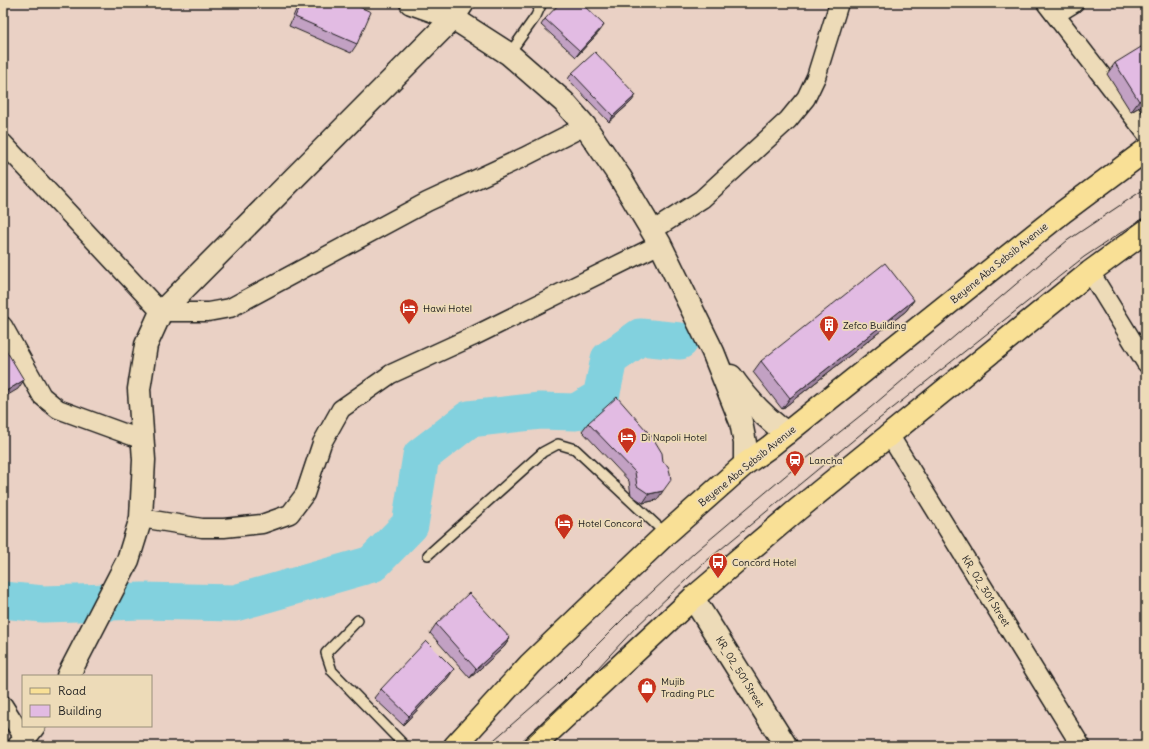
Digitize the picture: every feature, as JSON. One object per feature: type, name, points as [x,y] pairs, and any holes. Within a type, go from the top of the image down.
[{"type":"main road","name":"Beyene Aba Sebsib Avenue","points":[[455,746],[530,664],[666,534],[745,464],[787,433],[1062,212],[1146,150]]},
{"type":"main road","points":[[534,746],[693,598],[809,500],[890,436],[985,356],[1090,272],[1146,231]]},
{"type":"street","points":[[410,3],[458,11],[564,102],[585,126],[620,177],[656,238],[713,352],[741,422],[745,443],[745,464]]},
{"type":"street","points":[[141,518],[202,528],[224,528],[262,524],[290,514],[305,494],[322,443],[341,409],[391,374],[474,336],[656,238],[702,200],[788,120],[806,98],[816,77],[839,3]]},
{"type":"street","points":[[1074,3],[1051,8],[1146,133]]},
{"type":"street","points":[[69,675],[128,560],[141,518],[143,440],[139,389],[146,345],[161,312],[458,11]]},
{"type":"street","points":[[3,143],[161,312],[208,312],[230,308],[427,202],[524,157],[585,126]]},
{"type":"street","points":[[1090,272],[1146,363]]},
{"type":"street","points":[[3,326],[42,396],[58,409],[143,440]]},
{"type":"street","points":[[713,352],[744,394],[762,413],[787,433]]},
{"type":"street","name":"KR_02_301 Street","points":[[890,436],[1081,746]]},
{"type":"street","name":"KR_02_501 Street","points":[[693,598],[786,746]]},
{"type":"street","points":[[3,705],[26,737]]},
{"type":"lane","points":[[509,54],[536,16],[542,3]]},
{"type":"lane","points":[[428,555],[543,452],[558,444],[575,449],[666,534]]},
{"type":"lane","points":[[358,620],[326,653],[332,672],[405,746]]},
{"type":"building","points":[[301,3],[351,3],[371,12],[357,44],[295,17]]},
{"type":"building","points":[[560,3],[581,3],[604,25],[580,51],[545,19]]},
{"type":"building","points":[[1146,44],[1146,97],[1139,101],[1115,63]]},
{"type":"building","points":[[595,52],[636,95],[613,116],[572,73]]},
{"type":"building","name":"Zefco Building","points":[[885,263],[914,300],[790,398],[761,361]]},
{"type":"building","points":[[3,345],[24,380],[3,393]]},
{"type":"building","name":"Di Napoli Hotel","points":[[617,397],[653,438],[662,453],[663,462],[668,466],[671,480],[663,491],[649,494],[637,486],[635,472],[588,423]]},
{"type":"building","points":[[469,593],[510,638],[476,669],[436,624]]},
{"type":"building","points":[[426,641],[454,669],[409,716],[381,689]]},
{"type":"waterway","points":[[3,600],[43,604],[143,601],[235,603],[372,564],[410,525],[421,456],[469,419],[540,411],[576,412],[601,397],[609,359],[640,337],[680,341]]},
{"type":"tram line","points":[[487,746],[556,686],[626,616],[695,552],[791,471],[870,408],[1068,240],[1146,188]]},
{"type":"tram line","points":[[519,746],[570,698],[636,627],[704,563],[879,419],[1084,257],[1146,216]]},
{"type":"place","name":"Hawi Hotel","points":[[409,325]]},
{"type":"place","name":"Zefco Building","points":[[829,342]]},
{"type":"place","name":"Di Napoli Hotel","points":[[627,454]]},
{"type":"place","name":"Lancha","points":[[795,477]]},
{"type":"place","name":"Hotel Concord","points":[[564,540]]},
{"type":"place","name":"Concord Hotel","points":[[718,579]]},
{"type":"place","name":"Mujib Trading PLC","points":[[647,704]]}]
